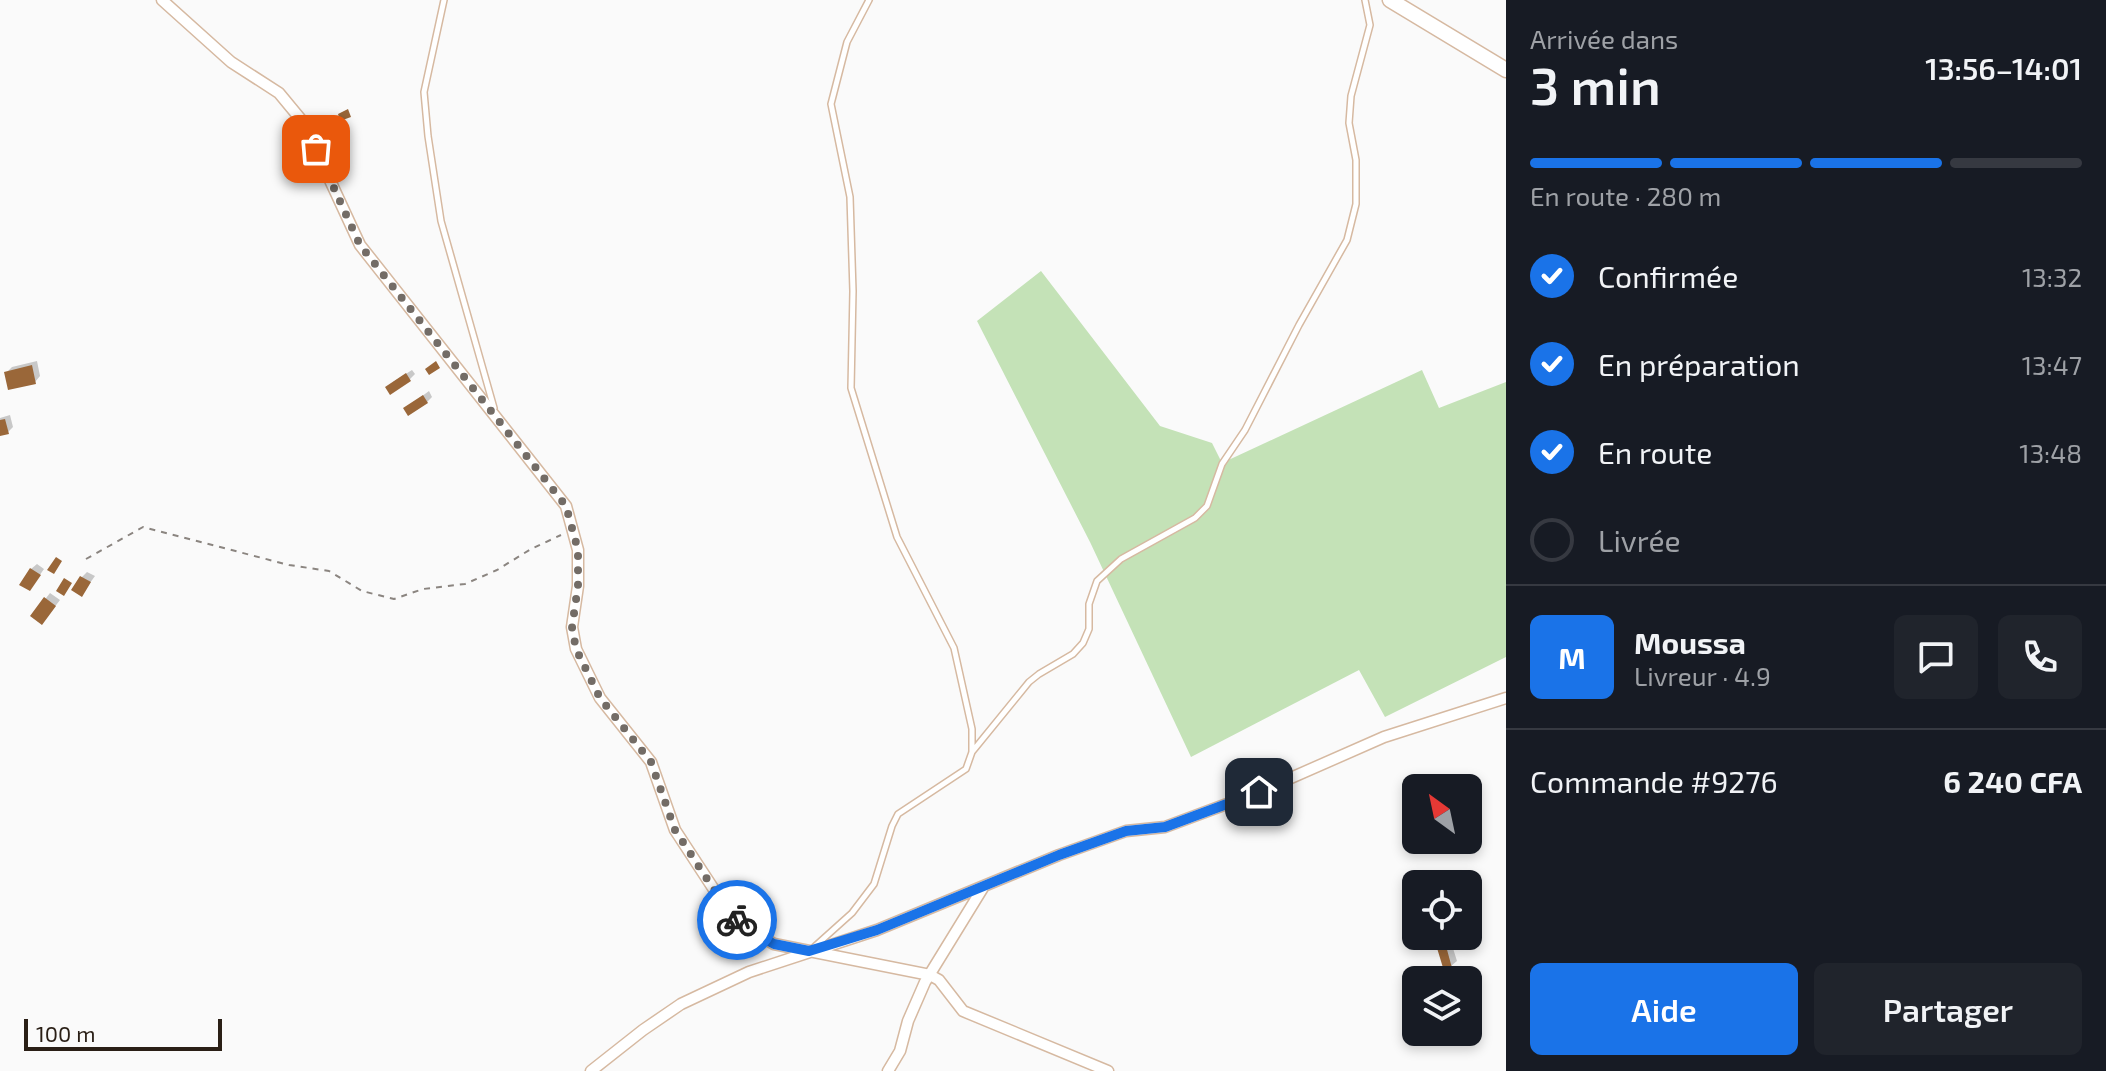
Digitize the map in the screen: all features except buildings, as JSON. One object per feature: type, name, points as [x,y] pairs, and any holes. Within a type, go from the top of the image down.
[{"type":"main road","points":[[1390,0],[1506,70]]},
{"type":"street","points":[[162,0],[231,62],[279,93],[303,122],[360,245],[566,506],[578,550],[578,586],[572,627],[576,649],[600,698],[651,762],[675,830],[730,914],[742,926],[774,944],[930,975],[939,980],[963,1011],[1108,1071]]},
{"type":"street","points":[[591,1071],[681,1004],[749,972],[877,930],[1059,855],[1126,831],[1165,827],[1259,792],[1384,737],[1506,698]]},
{"type":"street","points":[[888,1071],[900,1051],[908,1021],[930,975],[985,885]]},
{"type":"lane","points":[[444,0],[424,92],[428,136],[441,221],[497,419]]},
{"type":"lane","points":[[809,951],[852,913],[874,884],[898,814],[966,769],[972,752],[972,729],[954,648],[897,537],[851,388],[853,291],[850,197],[831,104],[847,42],[869,0]]},
{"type":"lane","points":[[972,752],[1029,682],[1073,654],[1083,643],[1089,629],[1089,604],[1097,581],[1121,559],[1195,518],[1207,506],[1222,464],[1245,430],[1347,240],[1356,204],[1356,160],[1349,123],[1351,96],[1370,25],[1365,0]]},
{"type":"path","points":[[86,559],[143,527],[274,561],[329,571],[362,591],[394,599],[423,589],[465,584],[573,529]]},
{"type":"green space","points":[[1041,271],[1160,426],[1212,443],[1222,463],[1422,370],[1439,408],[1506,382],[1506,657],[1385,717],[1359,670],[1191,757],[1090,542],[977,321]]},
{"type":"way so far","points":[[316,149],[360,245],[566,506],[578,550],[578,586],[572,627],[576,649],[600,698],[651,762],[675,830],[737,920]]},
{"type":"route","points":[[737,920],[774,944],[809,951],[877,930],[1059,855],[1126,831],[1165,827],[1259,792]]}]
